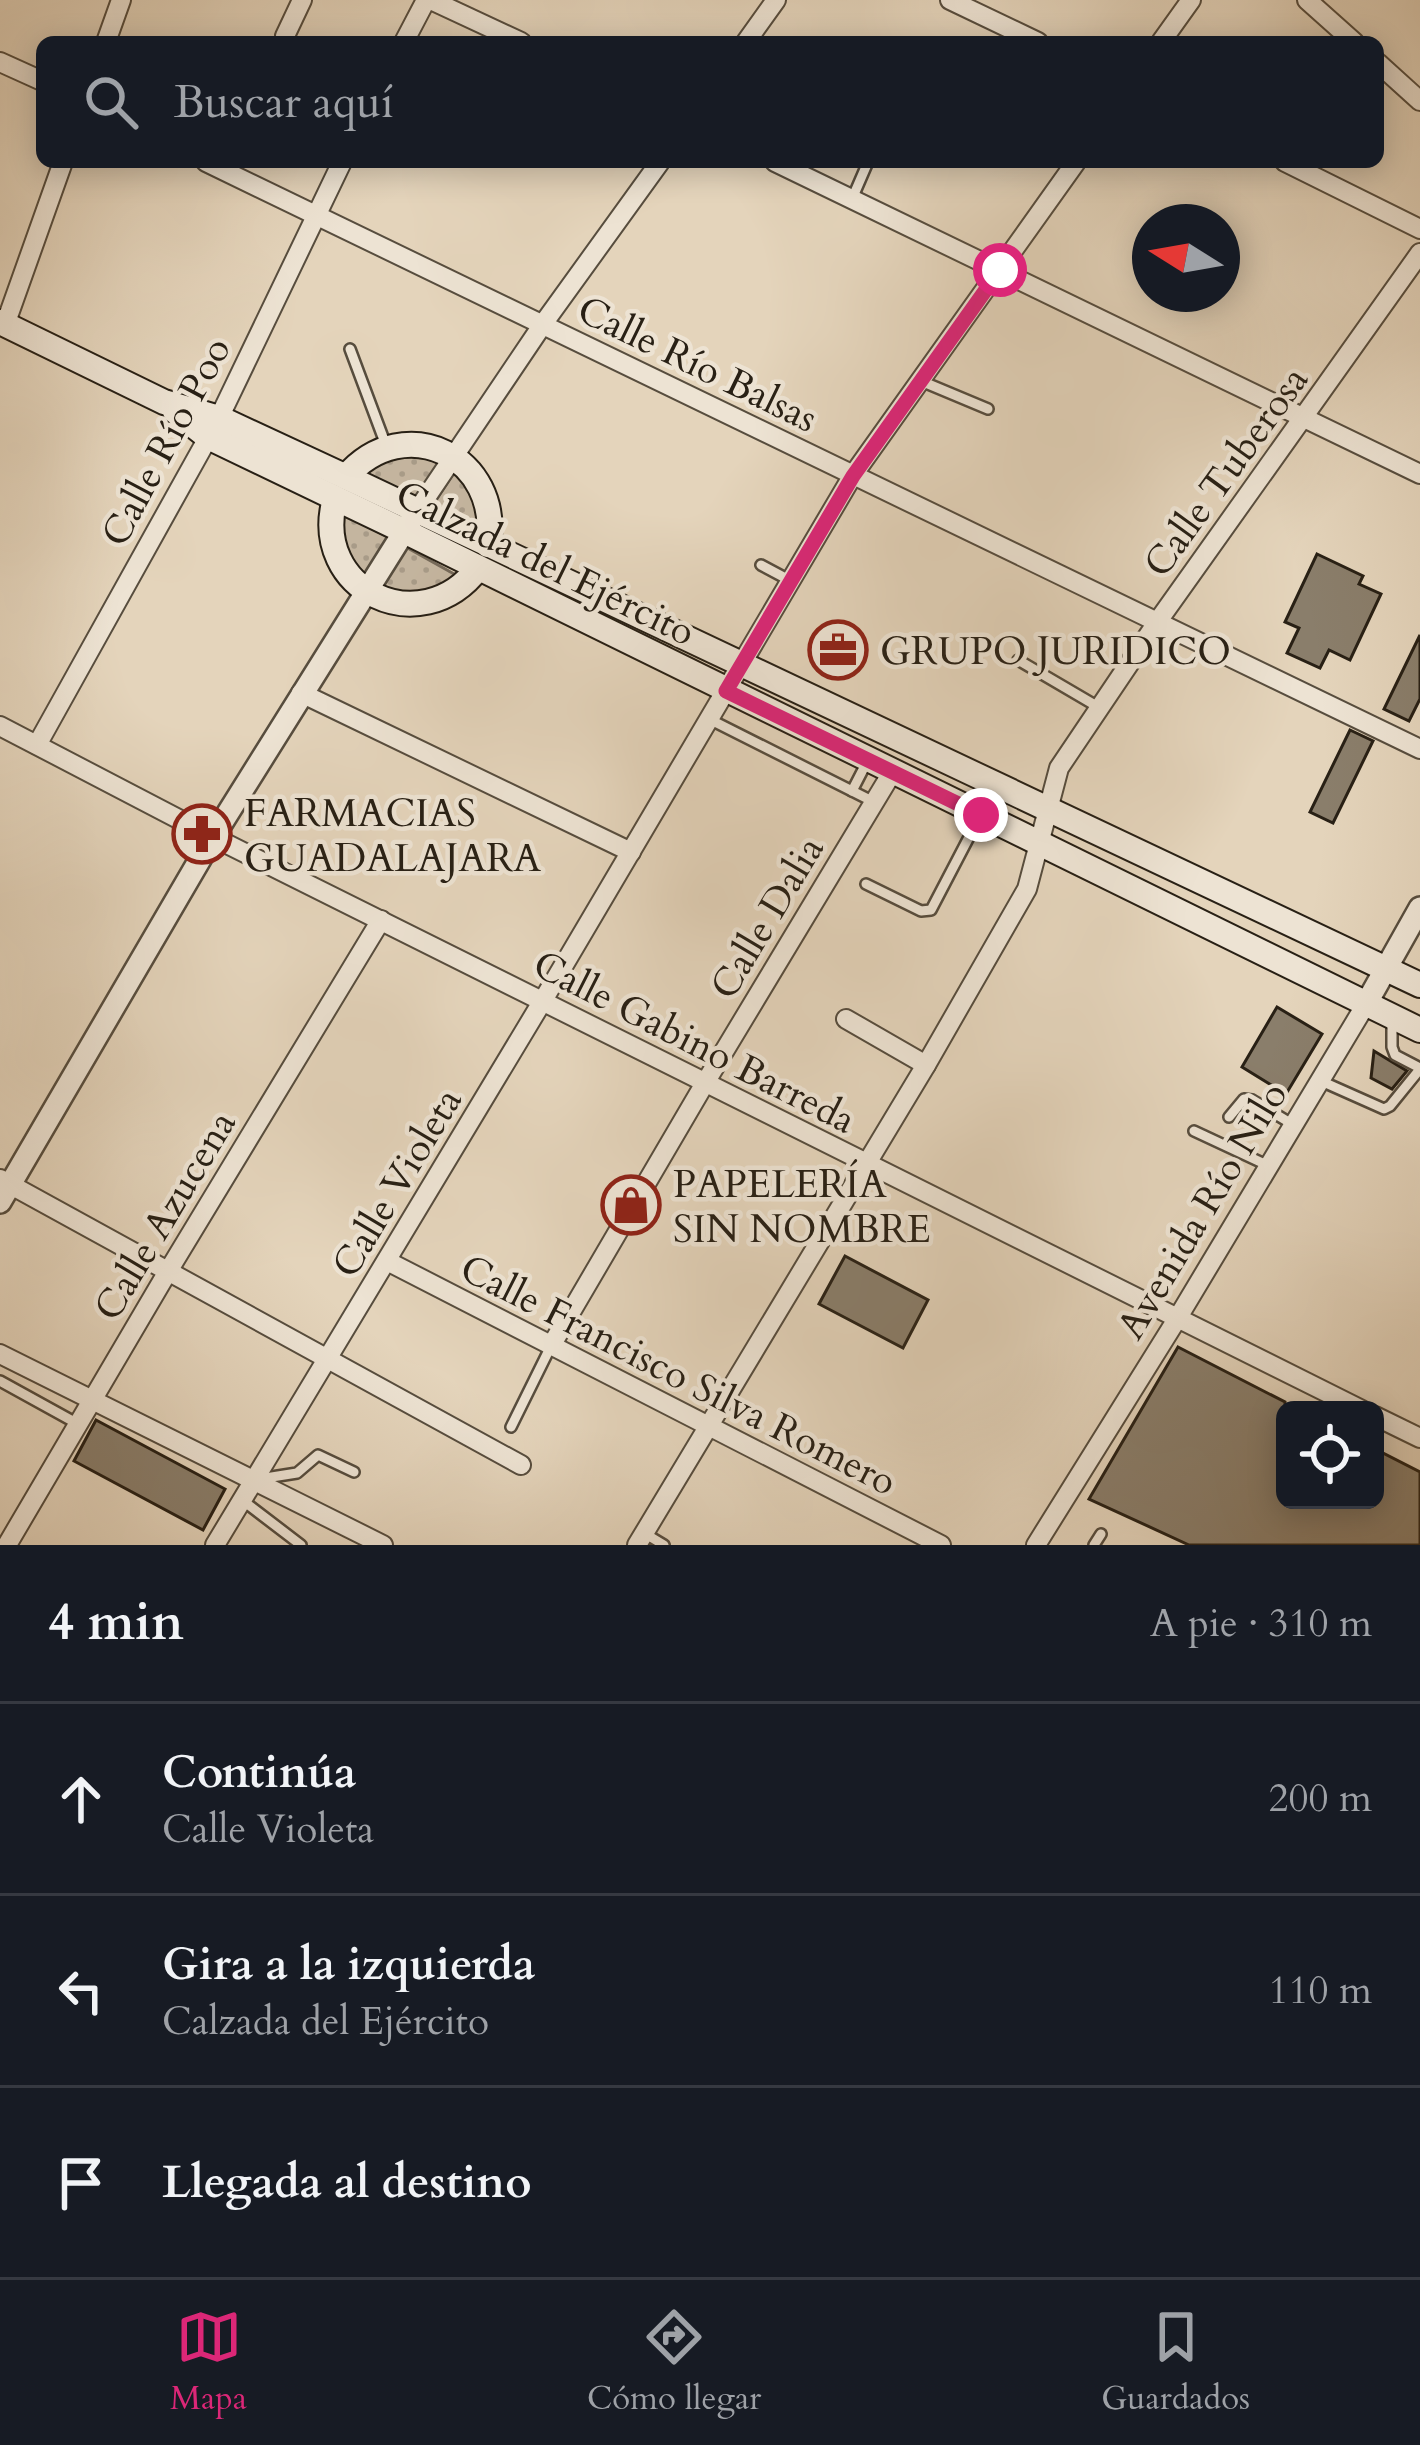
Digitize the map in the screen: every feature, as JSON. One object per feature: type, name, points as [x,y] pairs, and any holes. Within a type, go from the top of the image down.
[{"type":"main road","name":"Calzada del Ejército","points":[[2,330],[164,402],[483,556],[742,663],[1420,985]]},
{"type":"main road","points":[[428,446],[453,457],[478,482],[490,520],[483,556],[469,580],[429,603],[387,602],[366,591],[335,552],[331,530],[341,488],[369,456],[387,448],[428,446]]},
{"type":"main road","name":"Calzada del Ejército","points":[[483,556],[726,691],[750,722],[868,760],[1420,1030]]},
{"type":"street","points":[[108,36],[121,0]]},
{"type":"street","points":[[285,36],[302,0]]},
{"type":"street","points":[[408,36],[429,0],[508,36]]},
{"type":"street","points":[[750,36],[776,0]]},
{"type":"street","points":[[950,0],[1025,36]]},
{"type":"street","points":[[1165,36],[1191,0]]},
{"type":"street","points":[[1307,0],[1347,36]]},
{"type":"street","points":[[0,62],[36,78]]},
{"type":"street","points":[[1384,68],[1420,101]]},
{"type":"street","points":[[2,330],[61,168]]},
{"type":"street","name":"Calle Río Balsas","points":[[218,168],[1420,748]]},
{"type":"street","name":"Calle Río Poo","points":[[37,746],[213,428],[338,168]]},
{"type":"street","points":[[521,1465],[3,1189],[213,837],[410,521],[655,168]]},
{"type":"street","points":[[787,168],[1420,474]]},
{"type":"street","name":"Calle Violeta","points":[[214,1545],[853,476],[1072,168]]},
{"type":"street","points":[[1297,168],[1420,229]]},
{"type":"street","name":"Calle Tuberosa","points":[[640,1539],[1027,889],[1059,767],[1420,254]]},
{"type":"street","points":[[301,694],[631,852]]},
{"type":"street","name":"Calle Gabino Barreda","points":[[0,727],[1344,1401]]},
{"type":"street","name":"Calle Dalia","points":[[551,1346],[893,772]]},
{"type":"street","name":"Avenida Río Nilo","points":[[1036,1545],[1178,1319],[1420,908]]},
{"type":"street","name":"Calle Azucena","points":[[7,1545],[381,920]]},
{"type":"street","points":[[846,1019],[926,1065]]},
{"type":"street","name":"Calle Francisco Silva Romero","points":[[387,1261],[940,1545]]},
{"type":"street","points":[[0,1354],[383,1545]]},
{"type":"street","points":[[1384,1420],[1420,1438]]},
{"type":"lane","points":[[852,199],[865,168]]},
{"type":"lane","points":[[350,349],[387,448]]},
{"type":"lane","points":[[921,380],[988,409]]},
{"type":"lane","points":[[761,566],[791,580]]},
{"type":"lane","points":[[1018,660],[1100,708]]},
{"type":"lane","points":[[709,719],[750,722],[874,802]]},
{"type":"lane","points":[[852,791],[868,760]]},
{"type":"lane","points":[[866,884],[921,911],[931,910],[981,815]]},
{"type":"lane","points":[[1321,1081],[1384,1108],[1390,1106],[1420,1069],[1395,1055],[1391,1016]]},
{"type":"lane","points":[[1229,1117],[1240,1101],[1252,1100],[1294,1125]]},
{"type":"lane","points":[[1195,1131],[1269,1166]]},
{"type":"lane","points":[[511,1426],[551,1346]]},
{"type":"lane","points":[[33,1399],[44,1375]]},
{"type":"lane","points":[[0,1381],[78,1424]]},
{"type":"lane","points":[[254,1480],[297,1473],[318,1455],[354,1472]]},
{"type":"lane","points":[[242,1500],[301,1545]]},
{"type":"lane","points":[[640,1539],[664,1545]]},
{"type":"shaded area","points":[[416,452],[440,463],[413,506],[359,481],[372,463]]},
{"type":"shaded area","points":[[459,465],[467,470],[485,539],[429,511]]},
{"type":"shaded area","points":[[337,511],[393,540],[367,585],[351,573]]},
{"type":"shaded area","points":[[404,546],[463,579],[443,595],[379,591]]},
{"type":"building","points":[[1317,554],[1363,576],[1359,584],[1381,594],[1350,660],[1329,650],[1320,668],[1287,653],[1299,628],[1285,622]]},
{"type":"building","points":[[1420,635],[1420,699],[1409,721],[1384,709]]},
{"type":"building","points":[[1350,730],[1373,741],[1333,823],[1310,812]]},
{"type":"building","points":[[1277,1007],[1322,1034],[1286,1094],[1242,1067]]},
{"type":"building","points":[[1374,1051],[1407,1071],[1392,1089],[1371,1078]]},
{"type":"building","points":[[845,1256],[928,1300],[903,1348],[819,1304]]},
{"type":"building","points":[[1178,1347],[1283,1401],[1276,1401],[1276,1509],[1384,1509],[1384,1454],[1420,1472],[1420,1545],[1189,1545],[1089,1499]]},
{"type":"building","points":[[96,1420],[225,1489],[203,1530],[74,1461]]},
{"type":"place","name":"GRUPO JURIDICO","points":[[838,650]]},
{"type":"place","name":"FARMACIAS GUADALAJARA","points":[[202,834]]},
{"type":"place","name":"PAPELERÍA SIN NOMBRE","points":[[631,1205]]},
{"type":"route","points":[[981,815],[726,691],[853,476],[1000,270]]}]
